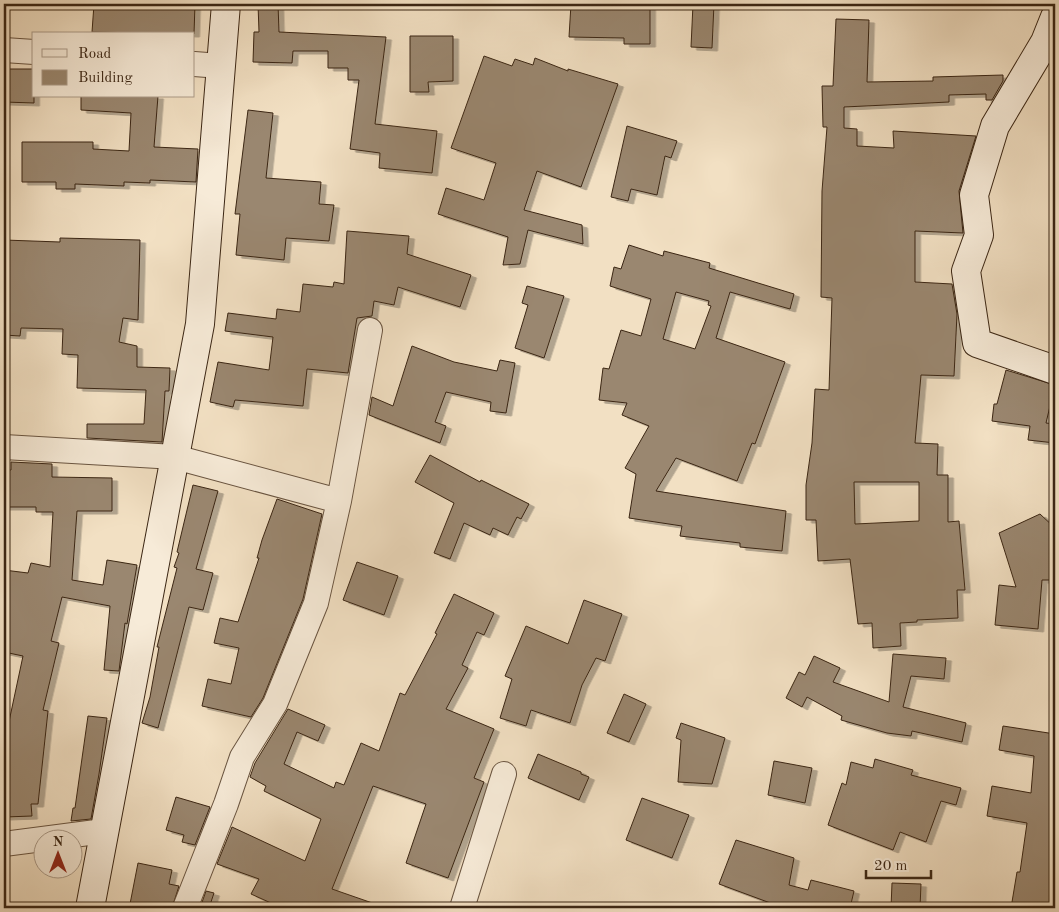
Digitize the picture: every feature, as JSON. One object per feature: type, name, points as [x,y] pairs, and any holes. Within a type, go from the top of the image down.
[{"type":"main road","points":[[90,908],[200,324],[226,4]]},
{"type":"main road","points":[[1055,17],[1044,42],[995,126],[974,195],[979,235],[966,271],[977,343],[1055,370]]},
{"type":"street","points":[[4,50],[32,52]]},
{"type":"street","points":[[195,64],[221,66]]},
{"type":"street","points":[[185,908],[226,804],[242,757],[275,704],[316,603],[339,501],[370,330]]},
{"type":"street","points":[[4,447],[175,457],[339,501]]},
{"type":"street","points":[[462,908],[504,774]]},
{"type":"street","points":[[4,844],[104,831]]},
{"type":"building","points":[[94,4],[195,4],[194,32],[92,32]]},
{"type":"building","points":[[258,4],[278,4],[279,32],[386,37],[375,124],[437,131],[432,173],[379,168],[380,153],[350,149],[359,80],[348,80],[348,68],[328,68],[328,51],[293,51],[292,63],[253,62],[254,32],[259,32]]},
{"type":"building","points":[[571,4],[650,4],[650,44],[624,44],[624,38],[569,37]]},
{"type":"building","points":[[693,4],[714,4],[712,48],[691,47]]},
{"type":"building","points":[[836,19],[869,20],[867,82],[933,81],[933,77],[1003,75],[1003,81],[992,100],[986,100],[986,94],[949,95],[949,102],[844,107],[844,128],[857,129],[857,146],[894,148],[893,131],[976,136],[959,191],[963,233],[915,231],[915,282],[952,284],[957,314],[954,376],[921,375],[915,443],[938,444],[937,475],[948,475],[948,522],[959,521],[965,590],[957,590],[958,618],[917,620],[917,622],[900,623],[901,646],[873,648],[872,623],[858,624],[850,559],[818,561],[816,520],[806,520],[806,485],[812,443],[815,389],[829,390],[832,298],[821,297],[822,191],[827,127],[823,127],[822,86],[833,86]],"holes":[[[854,482],[919,482],[919,521],[855,524]]]},
{"type":"building","points":[[410,36],[453,36],[453,81],[428,82],[429,92],[410,92]]},
{"type":"building","points":[[484,56],[512,66],[515,59],[533,65],[535,58],[568,71],[568,69],[618,84],[581,187],[537,171],[524,210],[582,225],[583,244],[528,230],[520,264],[503,265],[508,237],[438,214],[446,188],[484,200],[496,163],[451,148]]},
{"type":"building","points":[[4,69],[32,69],[32,98],[34,98],[34,103],[4,102]]},
{"type":"building","points":[[81,98],[158,98],[154,147],[198,149],[196,182],[150,180],[150,183],[124,182],[124,186],[75,184],[75,189],[56,189],[56,182],[22,182],[22,142],[93,142],[93,149],[129,151],[131,113],[81,110]]},
{"type":"building","points":[[248,110],[273,113],[266,178],[321,182],[319,204],[334,205],[329,241],[286,238],[284,260],[236,255],[240,214],[235,214]]},
{"type":"building","points":[[627,126],[677,141],[671,158],[665,156],[657,195],[631,189],[628,201],[611,197]]},
{"type":"building","points":[[347,231],[409,236],[407,254],[471,275],[460,307],[398,287],[394,305],[374,301],[372,316],[357,318],[348,373],[307,369],[303,406],[235,400],[233,407],[210,402],[218,362],[269,370],[273,337],[225,331],[228,313],[276,319],[277,309],[300,312],[303,284],[333,287],[334,282],[344,284]]},
{"type":"building","points":[[60,238],[140,240],[138,320],[123,318],[119,342],[137,346],[137,367],[170,368],[169,391],[165,391],[162,442],[87,438],[87,424],[144,424],[146,390],[77,388],[78,355],[62,354],[63,329],[21,328],[20,336],[4,335],[4,240],[60,242]]},
{"type":"building","points":[[629,245],[663,256],[664,251],[710,263],[709,268],[794,294],[790,309],[730,292],[716,338],[785,362],[755,444],[752,443],[737,481],[676,458],[656,491],[786,511],[782,551],[740,547],[740,543],[680,536],[682,526],[629,518],[636,474],[625,468],[649,426],[622,415],[627,403],[599,400],[603,368],[609,369],[621,330],[641,336],[651,299],[610,286],[614,267],[621,269]],"holes":[[[676,292],[709,301],[708,305],[711,306],[695,349],[663,339]]]},
{"type":"building","points":[[527,286],[564,296],[544,358],[515,348],[528,305],[522,303]]},
{"type":"building","points":[[412,346],[454,362],[497,371],[500,360],[515,363],[506,413],[490,411],[491,402],[446,392],[435,422],[446,426],[440,443],[369,415],[372,397],[393,406]]},
{"type":"building","points":[[1006,370],[1055,385],[1046,423],[1055,424],[1055,443],[1028,440],[1030,426],[992,421],[994,404],[997,404]]},
{"type":"building","points":[[430,455],[480,482],[481,480],[529,504],[521,519],[517,517],[508,535],[493,528],[490,535],[464,523],[450,559],[434,553],[454,503],[415,482]]},
{"type":"building","points":[[11,462],[52,464],[52,477],[112,478],[112,511],[77,511],[72,580],[103,585],[107,560],[137,565],[127,624],[125,623],[119,671],[104,670],[110,606],[62,597],[51,641],[59,643],[43,710],[48,711],[38,804],[31,804],[32,816],[5,817],[4,731],[7,731],[23,656],[4,652],[4,570],[28,573],[31,563],[50,567],[53,512],[36,512],[36,507],[4,507],[4,470],[11,470]]},
{"type":"building","points":[[193,485],[218,491],[196,569],[213,573],[203,610],[189,607],[158,728],[142,723],[150,697],[159,647],[157,647],[177,568],[174,567],[179,553],[177,552]]},
{"type":"building","points":[[277,499],[322,514],[303,599],[263,698],[251,717],[202,706],[208,679],[231,684],[239,648],[214,643],[220,618],[238,622],[259,558],[257,558],[262,540]]},
{"type":"building","points":[[1040,514],[1055,528],[1055,580],[1042,580],[1038,629],[995,625],[999,585],[1016,587],[999,533]]},
{"type":"building","points":[[357,562],[398,576],[384,615],[343,600]]},
{"type":"building","points":[[454,594],[494,613],[484,635],[477,632],[462,665],[468,668],[446,709],[494,729],[474,778],[484,782],[448,878],[406,863],[426,804],[373,786],[332,889],[381,906],[380,908],[282,908],[251,894],[259,879],[217,864],[232,827],[305,861],[321,819],[264,791],[266,786],[250,777],[255,763],[288,709],[325,725],[318,741],[297,732],[284,764],[334,788],[336,782],[344,785],[361,743],[379,751],[400,693],[405,695],[437,634],[435,633]]},
{"type":"building","points":[[584,600],[622,614],[605,661],[596,658],[582,685],[570,723],[531,710],[526,726],[500,718],[512,679],[505,676],[526,626],[568,644]]},
{"type":"building","points":[[893,654],[946,658],[944,679],[911,676],[903,707],[966,723],[962,742],[912,731],[911,736],[887,733],[841,720],[842,716],[807,697],[802,707],[786,698],[799,672],[805,675],[814,656],[840,668],[833,682],[889,702]]},
{"type":"building","points":[[624,694],[646,704],[629,742],[607,733]]},
{"type":"building","points":[[88,716],[107,718],[99,774],[91,819],[71,821],[73,808],[75,808]]},
{"type":"building","points":[[681,723],[725,738],[712,784],[678,782],[681,740],[676,738]]},
{"type":"building","points":[[1003,726],[1055,734],[1055,908],[1011,908],[1017,872],[1020,872],[1027,823],[987,816],[992,786],[1031,793],[1034,756],[999,750]]},
{"type":"building","points":[[538,754],[589,777],[579,800],[528,778]]},
{"type":"building","points":[[875,759],[913,770],[911,775],[961,788],[956,805],[941,801],[926,842],[900,832],[893,850],[828,825],[842,783],[846,785],[851,762],[873,768]]},
{"type":"building","points":[[774,761],[812,768],[805,803],[768,795]]},
{"type":"building","points":[[176,797],[210,807],[195,845],[182,842],[184,835],[166,830]]},
{"type":"building","points":[[642,798],[689,815],[672,858],[626,840]]},
{"type":"building","points":[[736,840],[794,858],[789,885],[808,890],[811,880],[854,891],[850,908],[771,908],[773,904],[719,884]]},
{"type":"building","points":[[138,863],[172,870],[169,884],[179,886],[172,908],[149,908],[130,904]]},
{"type":"building","points":[[892,883],[921,884],[920,908],[891,908]]},
{"type":"building","points":[[206,891],[214,893],[209,908],[200,908]]}]
